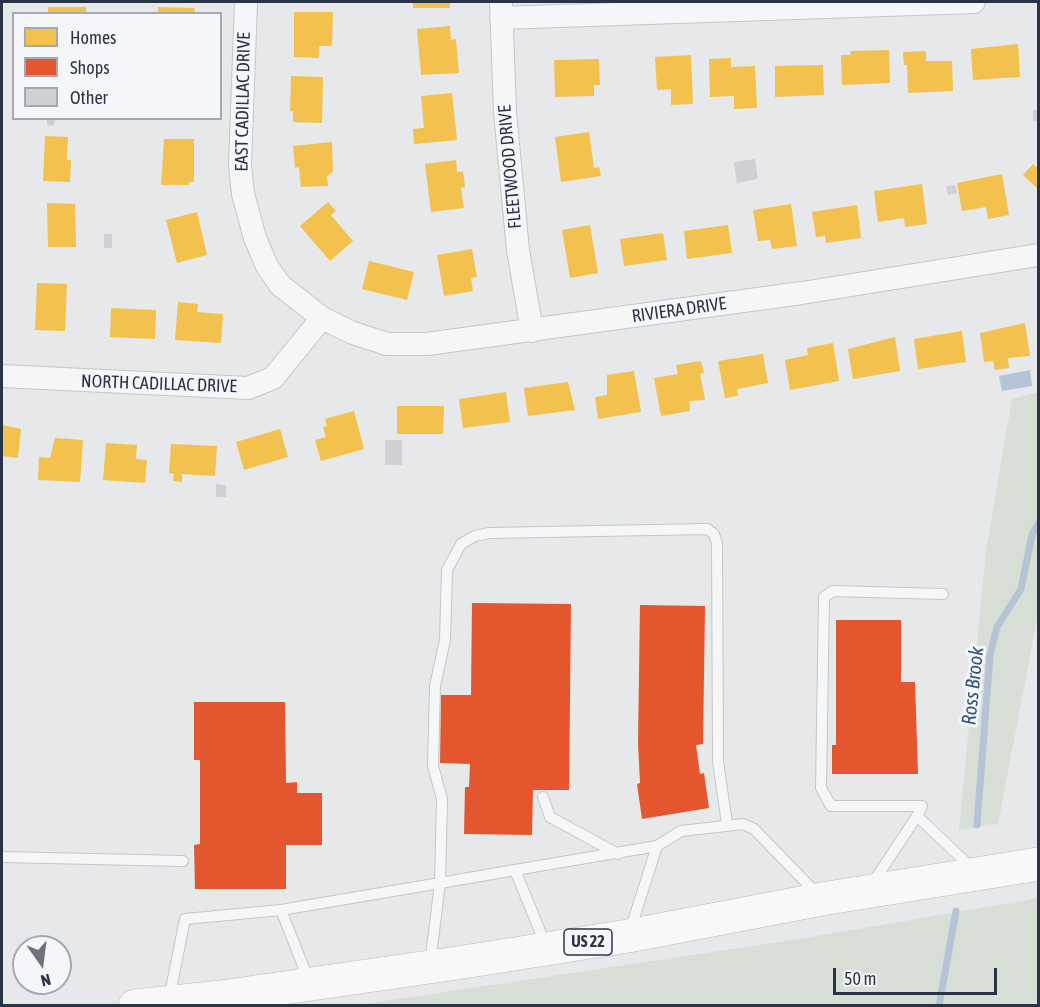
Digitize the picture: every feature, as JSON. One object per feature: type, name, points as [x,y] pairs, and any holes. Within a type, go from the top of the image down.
[{"type":"highway","name":"US 22","points":[[135,1005],[310,984],[547,949],[1038,864]]},
{"type":"street","name":"EAST CADILLAC DRIVE","points":[[246,2],[240,155],[243,194],[255,238],[267,266],[280,285],[322,318]]},
{"type":"street","points":[[501,10],[974,2]]},
{"type":"street","name":"FLEETWOOD DRIVE","points":[[501,10],[505,112],[518,250],[532,331]]},
{"type":"street","name":"RIVIERA DRIVE","points":[[322,318],[353,333],[387,344],[427,344],[802,293],[1038,255]]},
{"type":"street","name":"NORTH CADILLAC DRIVE","points":[[2,376],[248,388],[273,378],[322,318]]},
{"type":"lane","points":[[430,967],[440,884],[442,799],[432,766],[435,686],[446,640],[447,570],[460,544],[475,536],[489,533],[707,529],[714,534],[717,543],[718,761],[727,824]]},
{"type":"lane","points":[[867,892],[922,806],[831,806],[821,788],[824,597],[833,591],[943,594]]},
{"type":"lane","points":[[543,797],[550,817],[618,854]]},
{"type":"lane","points":[[917,816],[977,874]]},
{"type":"lane","points":[[628,936],[657,846],[663,839],[681,831],[727,824],[744,824],[754,829],[822,900]]},
{"type":"lane","points":[[168,1002],[185,919],[281,910],[657,846]]},
{"type":"lane","points":[[2,857],[183,861]]},
{"type":"lane","points":[[516,870],[547,949]]},
{"type":"lane","points":[[281,910],[310,984]]},
{"type":"shaded area","points":[[1038,392],[1038,613],[998,824],[959,830],[986,550],[1012,399]]},
{"type":"shaded area","points":[[1038,898],[1038,1005],[358,1005],[806,938]]},
{"type":"water","points":[[1030,370],[1032,386],[1002,391],[999,376]]},
{"type":"building: Homes","points":[[413,2],[450,2],[450,8],[413,8]]},
{"type":"building: Homes","points":[[48,7],[86,7],[86,12],[48,12]]},
{"type":"building: Homes","points":[[158,7],[195,8],[194,12],[158,12]]},
{"type":"building: Homes","points":[[294,12],[333,12],[332,46],[319,46],[319,58],[294,57]]},
{"type":"building: Homes","points":[[450,26],[451,40],[456,39],[459,73],[421,75],[417,29]]},
{"type":"building: Homes","points":[[1018,44],[1020,77],[973,80],[971,49]]},
{"type":"building: Homes","points":[[889,50],[890,83],[842,85],[841,55],[851,55],[850,51]]},
{"type":"building: Homes","points":[[926,51],[926,61],[952,61],[953,91],[908,93],[907,65],[904,65],[903,52]]},
{"type":"building: Homes","points":[[691,55],[693,104],[671,105],[671,89],[657,90],[655,57]]},
{"type":"building: Homes","points":[[731,58],[731,67],[755,66],[757,108],[734,109],[734,96],[710,97],[709,59]]},
{"type":"building: Homes","points":[[599,59],[600,85],[594,85],[594,96],[555,97],[554,60]]},
{"type":"building: Homes","points":[[823,65],[824,95],[775,97],[775,66]]},
{"type":"building: Homes","points":[[291,76],[323,77],[322,123],[293,122],[293,111],[290,111]]},
{"type":"building: Homes","points":[[452,93],[457,140],[414,144],[413,129],[424,128],[421,96]]},
{"type":"building: Homes","points":[[589,132],[594,168],[599,167],[601,176],[561,182],[555,137]]},
{"type":"building: Homes","points":[[45,136],[68,137],[67,160],[71,160],[70,182],[43,181]]},
{"type":"building: Homes","points":[[164,139],[194,139],[194,182],[189,182],[189,185],[161,185]]},
{"type":"building: Homes","points":[[332,142],[333,172],[327,176],[328,186],[301,187],[299,167],[295,168],[293,146]]},
{"type":"building: Homes","points":[[456,160],[457,172],[463,171],[465,187],[461,188],[464,208],[431,212],[425,164]]},
{"type":"building: Homes","points":[[1033,164],[1038,169],[1038,189],[1023,175]]},
{"type":"building: Homes","points":[[1002,174],[1009,215],[988,219],[986,207],[962,211],[957,183]]},
{"type":"building: Homes","points":[[922,184],[927,224],[905,227],[904,218],[878,222],[874,191]]},
{"type":"building: Homes","points":[[328,202],[336,211],[331,215],[353,241],[330,261],[300,226]]},
{"type":"building: Homes","points":[[47,203],[75,204],[76,247],[48,247]]},
{"type":"building: Homes","points":[[791,204],[797,246],[772,249],[770,240],[758,241],[753,210]]},
{"type":"building: Homes","points":[[857,205],[861,238],[826,243],[825,236],[816,237],[812,212]]},
{"type":"building: Homes","points":[[197,212],[207,255],[177,263],[166,220]]},
{"type":"building: Homes","points":[[590,225],[598,273],[570,278],[562,230]]},
{"type":"building: Homes","points":[[728,225],[732,253],[687,259],[684,231]]},
{"type":"building: Homes","points":[[663,233],[667,260],[624,266],[620,239]]},
{"type":"building: Homes","points":[[472,249],[477,277],[471,278],[473,291],[444,296],[437,255]]},
{"type":"building: Homes","points":[[369,261],[414,272],[407,300],[362,289]]},
{"type":"building: Homes","points":[[37,283],[67,284],[65,331],[35,330]]},
{"type":"building: Homes","points":[[178,302],[198,304],[197,312],[223,314],[221,343],[175,340]]},
{"type":"building: Homes","points":[[111,308],[156,310],[155,339],[110,337]]},
{"type":"building: Homes","points":[[1025,323],[1030,356],[1008,358],[1009,368],[995,370],[993,361],[984,362],[980,333]]},
{"type":"building: Homes","points":[[962,331],[966,362],[918,369],[914,339]]},
{"type":"building: Homes","points":[[895,337],[900,371],[853,379],[848,349]]},
{"type":"building: Homes","points":[[833,343],[839,381],[790,390],[785,360],[808,355],[807,348]]},
{"type":"building: Homes","points":[[763,354],[768,383],[737,389],[738,396],[725,398],[718,361]]},
{"type":"building: Homes","points":[[701,361],[704,373],[700,374],[705,400],[689,401],[690,411],[661,416],[654,378],[678,374],[676,365]]},
{"type":"building: Homes","points":[[634,371],[641,412],[598,419],[595,397],[607,395],[607,375]]},
{"type":"building: Homes","points":[[568,382],[575,410],[528,416],[524,388]]},
{"type":"building: Homes","points":[[506,392],[510,422],[463,428],[459,399]]},
{"type":"building: Homes","points":[[397,406],[444,406],[443,434],[397,434]]},
{"type":"building: Homes","points":[[354,411],[364,449],[321,461],[315,440],[326,437],[323,427],[327,426],[325,419]]},
{"type":"building: Homes","points":[[2,425],[21,429],[18,458],[2,456]]},
{"type":"building: Homes","points":[[280,429],[288,457],[244,470],[236,442]]},
{"type":"building: Homes","points":[[55,438],[83,440],[80,482],[38,480],[39,457],[50,458]]},
{"type":"building: Homes","points":[[106,443],[137,445],[136,459],[147,460],[145,483],[103,480]]},
{"type":"building: Homes","points":[[171,444],[217,446],[215,476],[182,474],[182,482],[173,481],[174,474],[169,473]]},
{"type":"building: Shops","points":[[472,603],[571,604],[569,790],[533,790],[532,835],[464,834],[465,787],[469,787],[470,764],[440,763],[441,695],[471,695]]},
{"type":"building: Shops","points":[[640,605],[705,606],[703,744],[696,745],[700,774],[704,773],[709,808],[642,819],[637,784],[640,783],[638,743]]},
{"type":"building: Shops","points":[[836,620],[901,620],[901,682],[915,682],[918,774],[832,774],[832,745],[836,745]]},
{"type":"building: Shops","points":[[194,702],[285,702],[286,783],[297,782],[297,793],[322,793],[322,845],[286,845],[286,889],[195,889],[194,845],[200,844],[200,760],[194,760]]},
{"type":"building: Other","points":[[1033,110],[1038,110],[1038,121],[1033,121]]},
{"type":"building: Other","points":[[47,120],[55,120],[54,126],[47,125]]},
{"type":"building: Other","points":[[755,159],[758,179],[737,183],[734,162]]},
{"type":"building: Other","points":[[955,185],[957,193],[948,195],[946,186]]},
{"type":"building: Other","points":[[104,234],[112,234],[112,248],[104,248]]},
{"type":"building: Other","points":[[385,440],[402,440],[402,465],[385,465]]},
{"type":"building: Other","points":[[216,484],[226,485],[226,497],[216,497]]},
{"type":"waterway","name":"Ross Brook","points":[[977,825],[990,655],[997,627],[1021,589],[1032,535],[1038,524]]},
{"type":"waterway","name":"Ross Brook","points":[[939,1006],[956,911]]}]
